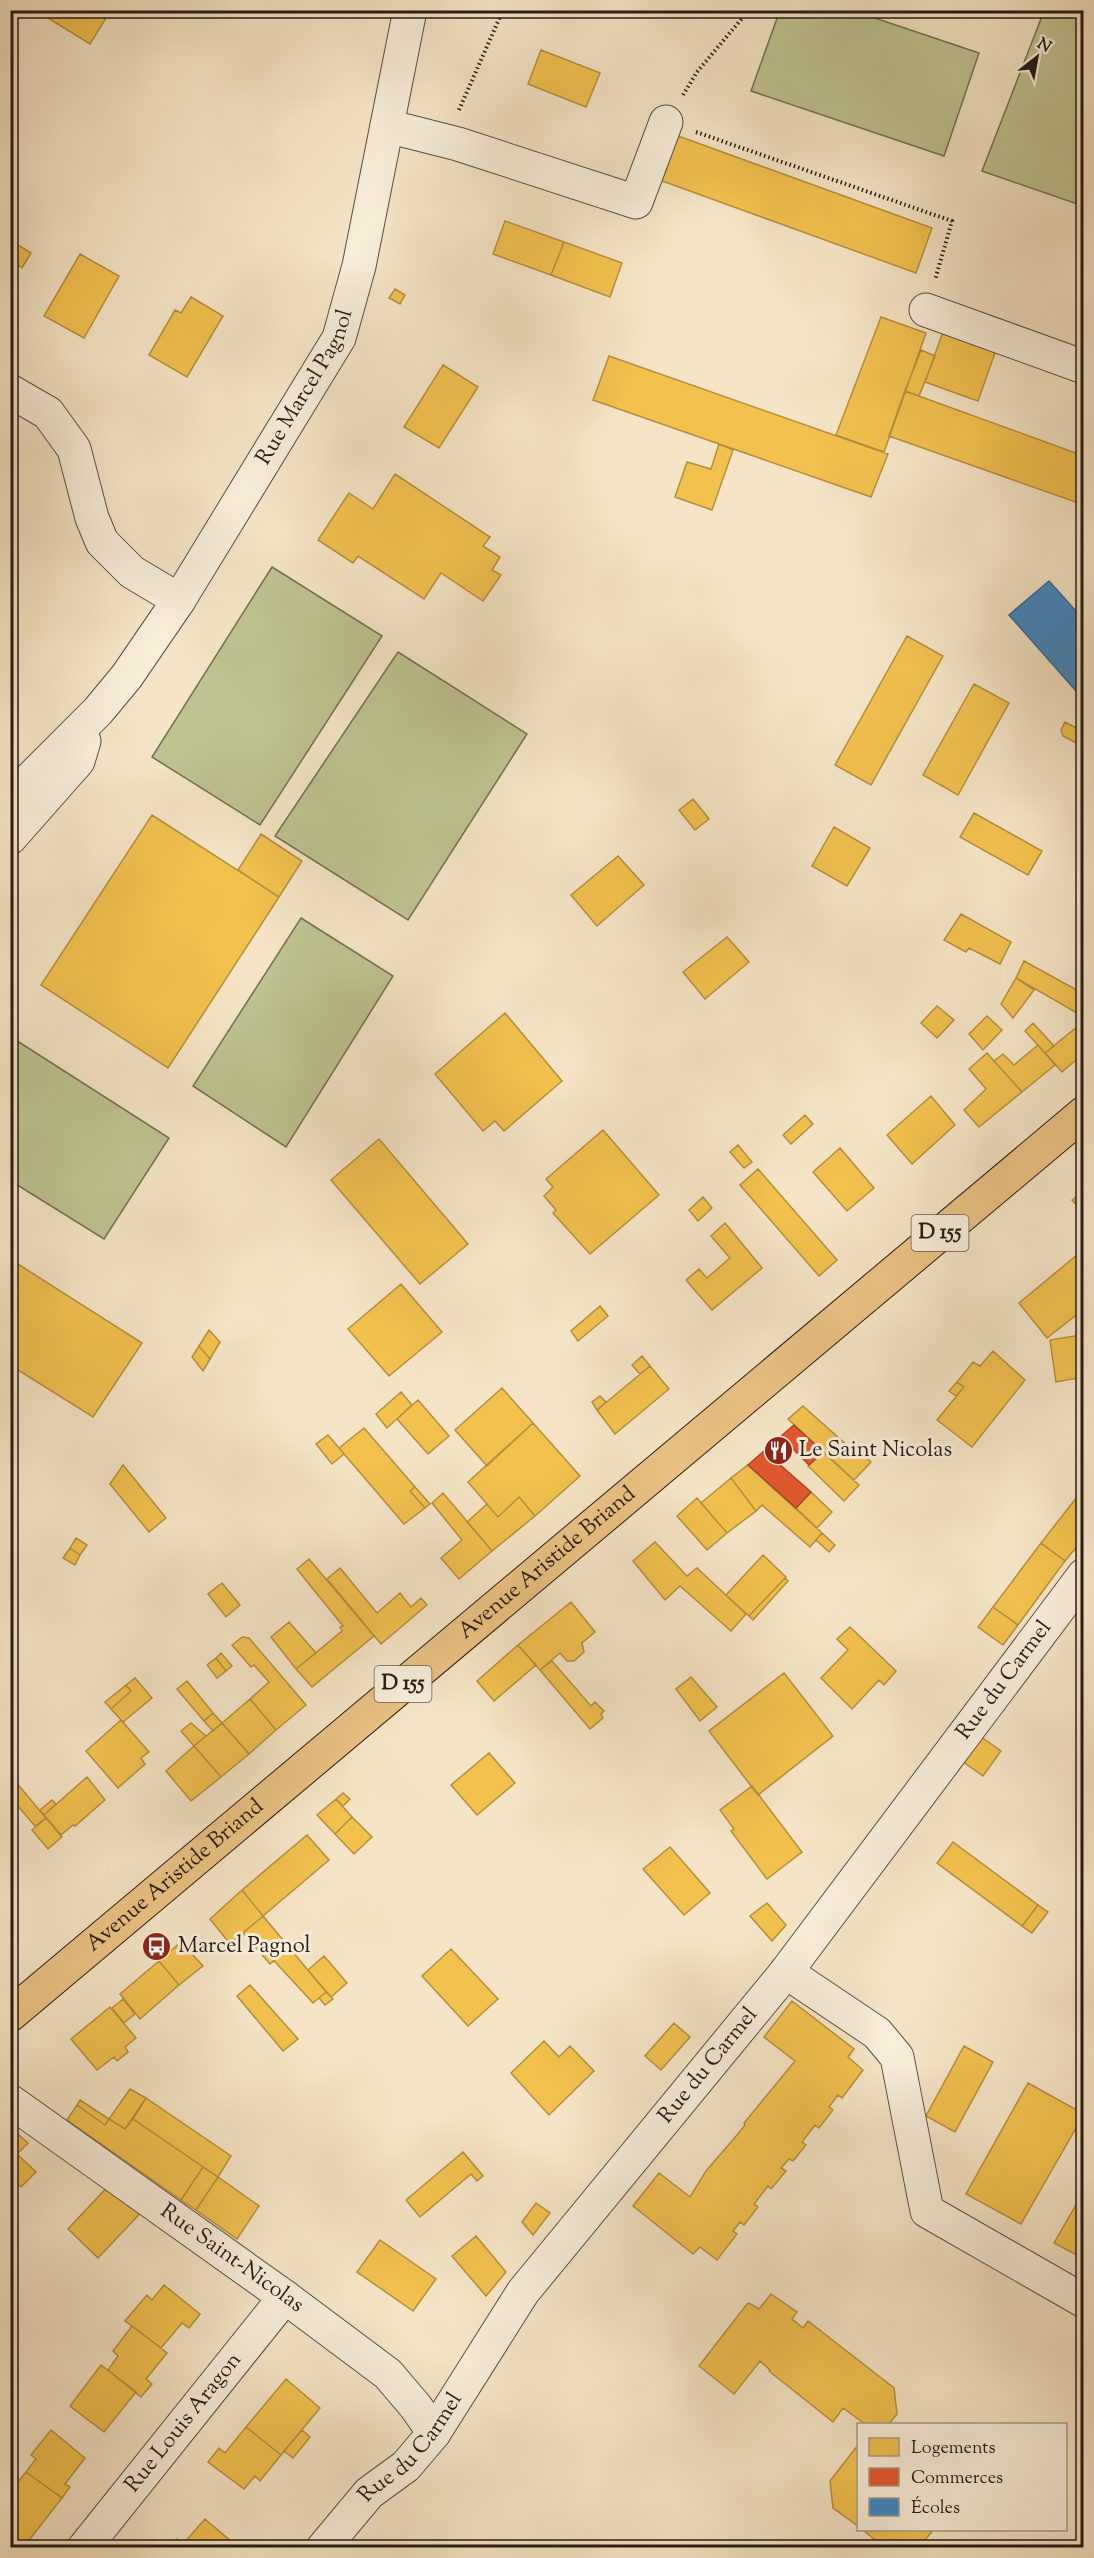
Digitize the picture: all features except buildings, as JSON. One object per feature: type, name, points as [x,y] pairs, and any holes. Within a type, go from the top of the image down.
[{"type":"main road","name":"Avenue Aristide Briand","points":[[10,2015],[1083,1113]]},
{"type":"street","name":"Rue Marcel Pagnol","points":[[10,799],[91,717],[127,676],[179,600],[339,338],[359,266],[411,10]]},
{"type":"street","points":[[387,126],[445,141],[636,202],[666,122]]},
{"type":"street","points":[[926,310],[1083,367]]},
{"type":"street","points":[[10,391],[48,413],[74,449],[92,518],[102,542],[132,572],[179,600]]},
{"type":"street","name":"Rue Marcel Pagnol","points":[[10,838],[78,761],[91,717]]},
{"type":"street","name":"Rue du Carmel","points":[[323,2547],[369,2493],[406,2466],[434,2433],[522,2292],[786,1972],[1083,1575]]},
{"type":"street","points":[[786,1972],[877,2033],[897,2057],[927,2211],[1083,2301]]},
{"type":"street","name":"Rue Saint-Nicolas","points":[[10,2102],[285,2297],[388,2374],[434,2433]]},
{"type":"street","name":"Rue Louis Aragon","points":[[84,2547],[285,2297]]},
{"type":"path","points":[[445,141],[503,10]]},
{"type":"path","points":[[749,10],[698,72],[666,122],[952,221],[926,310]]},
{"type":"green space","points":[[780,10],[854,11],[979,53],[944,156],[751,91]]},
{"type":"green space","points":[[1044,11],[1083,11],[1083,206],[982,171]]},
{"type":"green space","points":[[272,567],[382,636],[260,825],[152,757]]},
{"type":"green space","points":[[398,652],[527,734],[408,920],[275,836]]},
{"type":"green space","points":[[301,918],[393,976],[286,1147],[193,1086]]},
{"type":"green space","points":[[11,1037],[169,1138],[104,1239],[11,1181]]},
{"type":"place","name":"Le Saint Nicolas","points":[[778,1451]]},
{"type":"place","name":"Marcel Pagnol","points":[[157,1947]]}]
